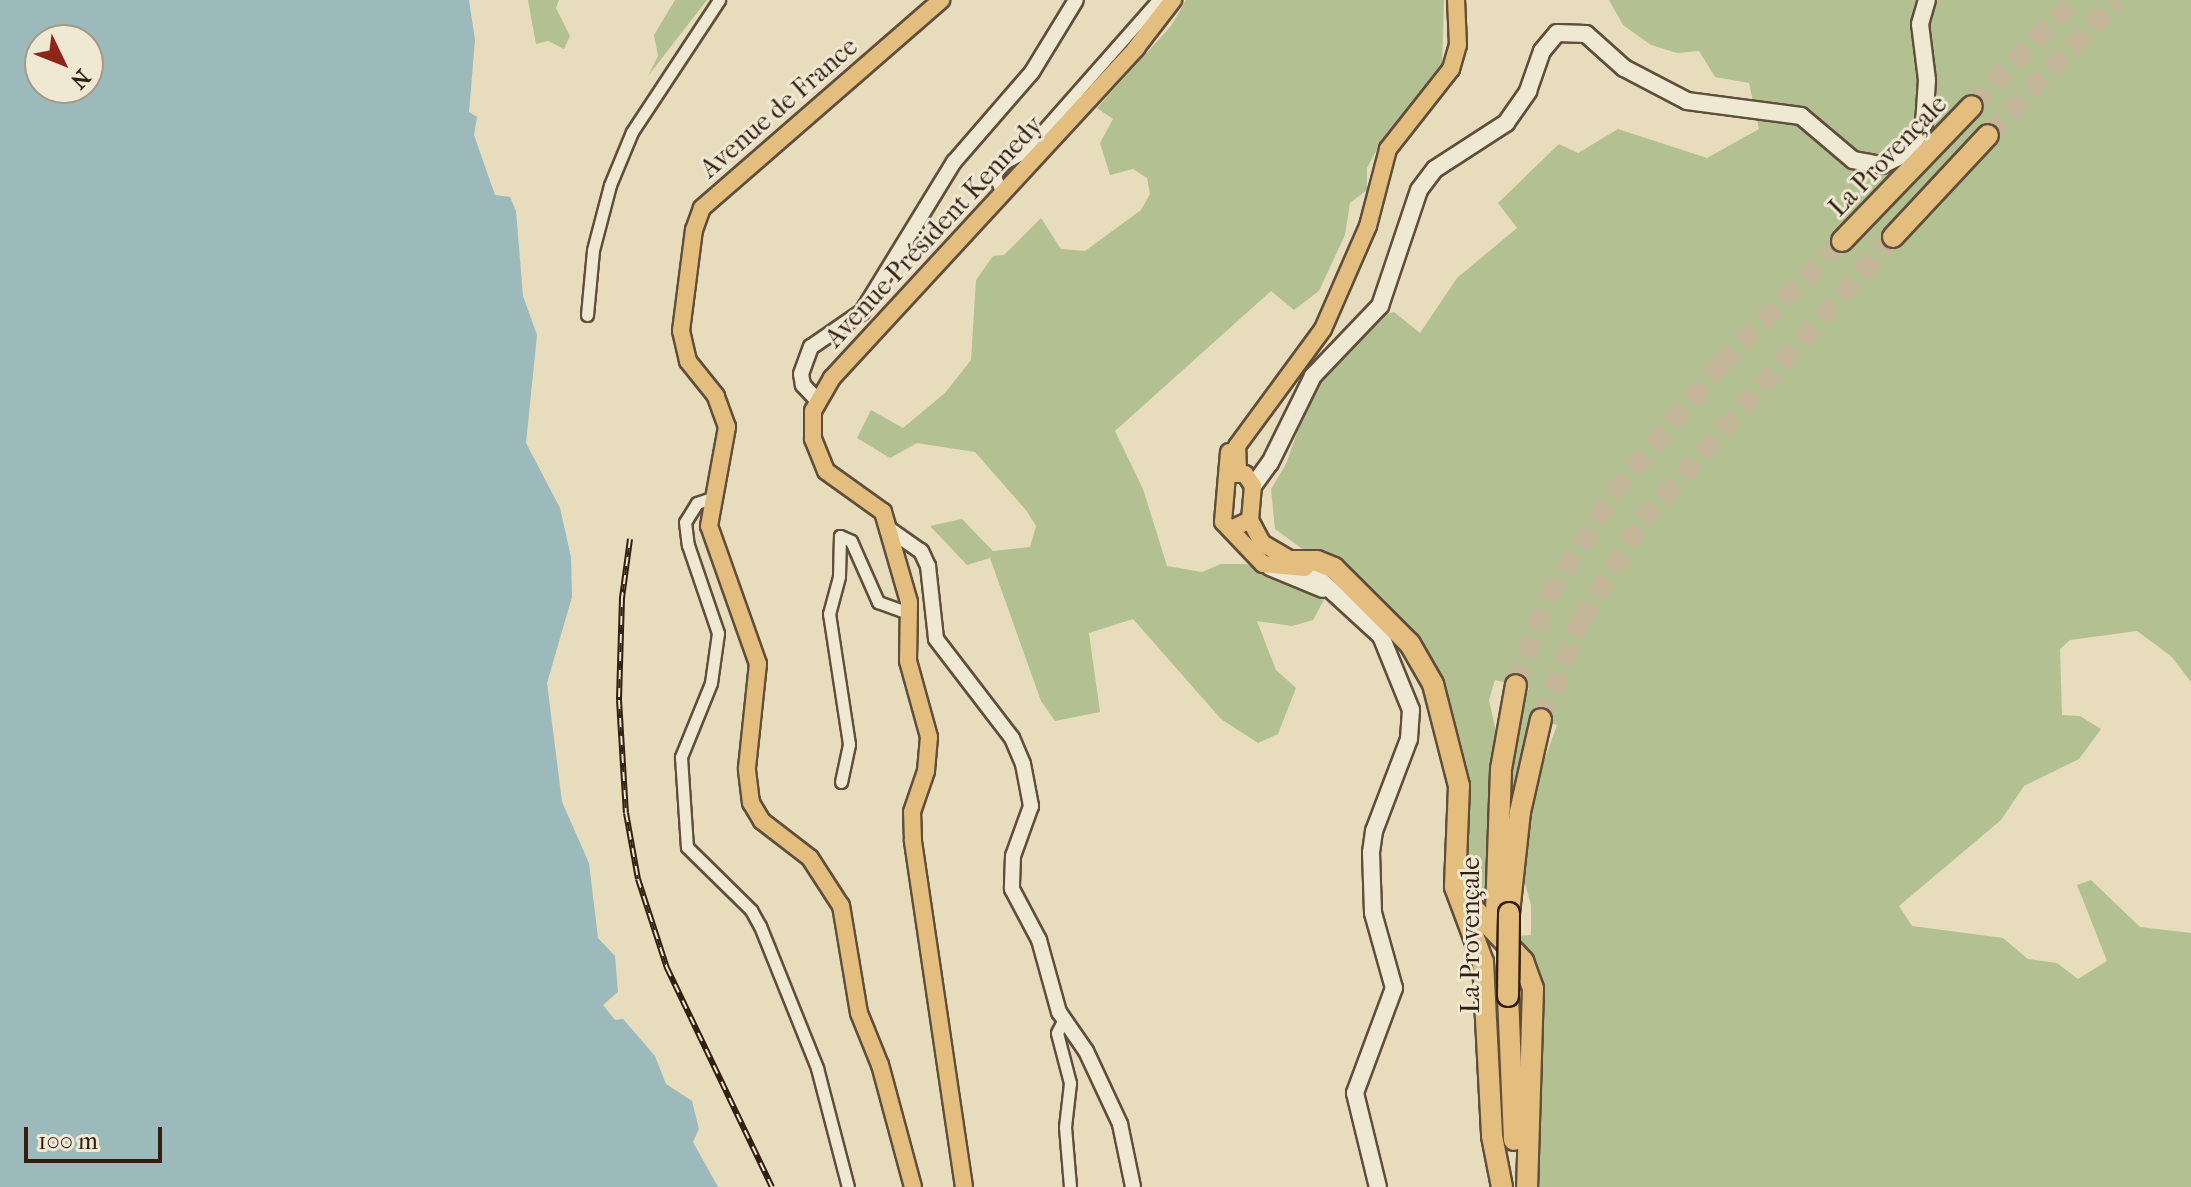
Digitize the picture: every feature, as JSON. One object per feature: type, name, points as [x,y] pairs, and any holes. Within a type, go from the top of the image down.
[{"type":"highway","name":"La Provençale","points":[[1842,241],[1972,106]]},
{"type":"highway","points":[[1893,237],[1988,135]]},
{"type":"highway","points":[[1299,564],[1322,563],[1344,578],[1410,644],[1433,684],[1459,786],[1458,897],[1483,962],[1492,1136],[1505,1187]]},
{"type":"highway","name":"La Provençale","points":[[1505,1187],[1501,769],[1516,685]]},
{"type":"highway","name":"La Provençale","points":[[1503,913],[1520,812],[1541,719]]},
{"type":"highway","points":[[1458,858],[1468,903],[1523,961],[1533,988],[1527,1187]]},
{"type":"highway","name":"La Provençale","points":[[1502,995],[1512,1123],[1521,1187]]},
{"type":"main road","name":"Avenue de France","points":[[913,1187],[887,1087],[859,1013],[841,906],[810,858],[762,821],[751,803],[747,768],[758,664],[713,546],[709,526],[712,498],[727,450],[727,427],[716,396],[688,361],[681,331],[697,218],[712,196],[941,0]]},
{"type":"main road","name":"Avenue Président Kennedy","points":[[817,400],[1136,48],[1173,0]]},
{"type":"main road","points":[[1378,1187],[1355,1112],[1355,1093],[1394,988],[1373,913],[1371,852],[1374,831],[1409,739],[1411,710],[1386,644],[1345,602],[1299,564],[1262,543],[1250,520],[1230,449],[1323,329],[1368,226],[1388,149],[1451,69],[1458,45],[1456,0]]},
{"type":"main road","points":[[1345,602],[1254,557],[1221,514],[1240,478],[1275,449],[1313,376],[1380,306],[1419,190],[1435,169],[1506,123],[1528,91],[1545,46],[1557,33],[1586,34],[1624,68],[1687,101],[1801,116],[1853,160],[1882,165],[1909,152],[1924,124],[1927,80],[1920,24],[1927,0]]},
{"type":"main road","points":[[817,400],[811,422],[817,454],[842,485],[871,502],[889,535],[909,613],[908,661],[929,737],[928,761],[912,812],[913,840],[964,1187]]},
{"type":"main road","points":[[1231,529],[1250,520]]},
{"type":"main road","points":[[1270,567],[1299,564]]},
{"type":"street","points":[[587,315],[593,250],[626,145],[671,67],[719,0]]},
{"type":"street","points":[[817,400],[803,385],[801,374],[811,347],[862,312],[954,162],[1032,72],[1076,0]]},
{"type":"street","points":[[1002,194],[995,176],[1001,165],[1024,152],[1158,0]]},
{"type":"street","points":[[712,498],[697,503],[685,522],[688,545],[718,633],[711,683],[681,757],[687,847],[751,910],[760,926],[817,1068],[848,1187]]},
{"type":"street","points":[[889,535],[928,566],[936,639],[1012,738],[1030,786],[1028,820],[1013,856],[1012,889],[1039,940],[1063,1021],[1086,1051],[1120,1124],[1133,1187]]},
{"type":"street","points":[[841,782],[849,744],[829,614],[839,576],[840,536],[851,541],[878,602],[909,613]]},
{"type":"street","points":[[1063,1021],[1057,1033],[1070,1083],[1065,1127],[1070,1187]]},
{"type":"green space","points":[[528,0],[559,0],[556,8],[570,36],[564,49],[548,41],[536,44]]},
{"type":"green space","points":[[675,0],[707,0],[648,76],[658,56],[654,35]]},
{"type":"green space","points":[[1186,0],[1444,0],[1442,66],[1383,138],[1367,168],[1367,190],[1350,203],[1345,235],[1319,291],[1294,310],[1271,291],[1115,431],[1143,489],[1167,566],[1202,572],[1221,564],[1246,564],[1326,596],[1313,620],[1292,626],[1257,621],[1276,670],[1296,688],[1278,734],[1258,743],[1221,719],[1133,619],[1089,633],[1100,712],[1055,721],[1041,701],[990,558],[967,565],[930,526],[962,519],[993,551],[1030,547],[1036,526],[1026,510],[975,452],[917,443],[890,458],[857,438],[871,410],[903,428],[945,393],[971,360],[976,280],[993,256],[1004,255],[1041,218],[1061,249],[1085,251],[1141,210],[1150,194],[1147,178],[1133,169],[1110,175],[1100,143],[1113,119],[1097,108],[1171,26]]},
{"type":"green space","points":[[1609,0],[2191,0],[2191,682],[2171,656],[2137,631],[2070,640],[2060,649],[2062,715],[2080,716],[2101,729],[2079,759],[2024,786],[2001,820],[1899,906],[1912,926],[2003,938],[2028,959],[2057,963],[2078,979],[2107,961],[2077,885],[2091,880],[2140,927],[2191,933],[2191,1187],[1533,1187],[1544,993],[1517,947],[1517,936],[1531,935],[1531,905],[1522,873],[1528,806],[1557,725],[1532,717],[1503,850],[1514,732],[1529,688],[1495,680],[1489,700],[1496,732],[1487,823],[1488,912],[1467,877],[1468,788],[1441,687],[1308,553],[1275,529],[1271,489],[1286,464],[1303,416],[1301,407],[1357,323],[1394,312],[1420,333],[1457,278],[1517,228],[1498,203],[1559,144],[1578,153],[1618,129],[1707,158],[1759,129],[1749,83],[1715,77],[1699,51],[1677,53],[1651,45],[1623,25]]},
{"type":"water","points":[[0,0],[469,0],[475,40],[469,112],[477,117],[474,135],[495,195],[510,197],[516,211],[523,296],[537,335],[526,443],[560,508],[571,557],[572,597],[547,683],[562,802],[589,863],[598,938],[615,956],[618,992],[603,1005],[615,1020],[623,1019],[655,1056],[666,1084],[692,1101],[699,1129],[693,1142],[718,1187],[0,1187]]},
{"type":"tunnel","points":[[1972,106],[2074,0]]},
{"type":"tunnel","points":[[1988,135],[2118,0]]},
{"type":"tunnel","points":[[1541,719],[1581,621],[1642,521],[1893,237]]},
{"type":"tunnel","points":[[1516,685],[1548,597],[1614,493],[1720,365],[1842,241]]},
{"type":"railway","points":[[630,539],[622,598],[619,700],[626,813],[638,879],[667,968],[772,1187]]}]
